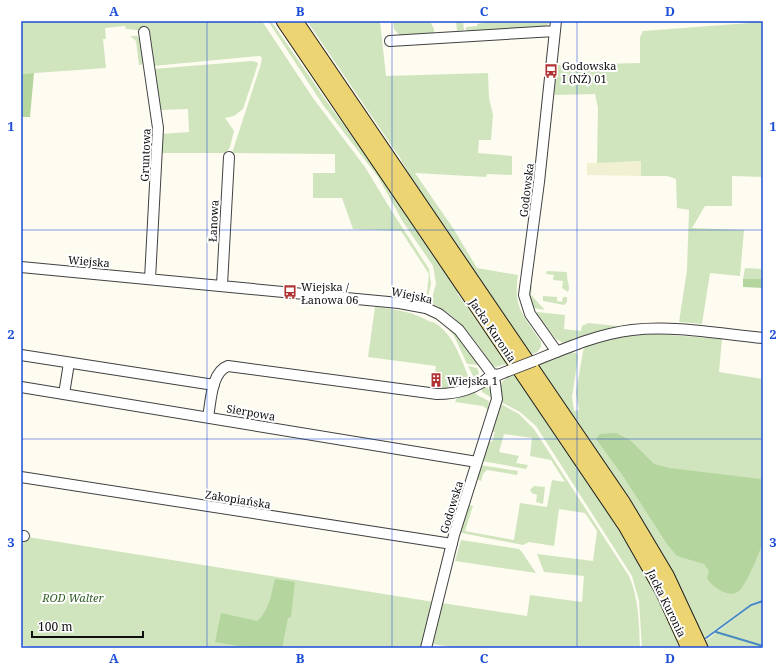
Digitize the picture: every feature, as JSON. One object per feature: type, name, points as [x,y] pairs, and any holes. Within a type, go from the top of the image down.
[{"type":"main road","name":"Jacka Kuronia","points":[[290,22],[618,515],[656,580],[688,648]]},
{"type":"main road","name":"Jacka Kuronia","points":[[290,22],[633,516],[673,587],[701,648]]},
{"type":"street","points":[[390,42],[556,26]]},
{"type":"street","name":"Godowska","points":[[556,26],[540,177],[524,294],[530,314],[557,352]]},
{"type":"street","name":"Gruntowa","points":[[144,32],[158,128],[150,279]]},
{"type":"street","name":"Łanowa","points":[[222,285],[229,157]]},
{"type":"street","name":"Wiejska","points":[[21,267],[222,285],[399,303],[426,308],[445,317],[459,330],[492,374]]},
{"type":"street","points":[[208,417],[214,385],[219,372],[222,368],[228,366],[437,394],[462,391],[486,380],[492,374],[498,375],[601,336],[633,330],[667,329],[763,338]]},
{"type":"street","points":[[21,355],[214,385]]},
{"type":"street","points":[[64,394],[69,363]]},
{"type":"street","name":"Godowska","points":[[426,648],[452,544],[497,402],[497,392],[492,374]]},
{"type":"street","name":"Sierpowa","points":[[21,387],[477,462]]},
{"type":"street","name":"Zakopiańska","points":[[21,477],[452,544]]},
{"type":"shaded area","points":[[641,161],[641,176],[587,175],[587,163]]},
{"type":"green space","points":[[21,21],[262,21],[313,98],[365,167],[429,269],[431,284],[427,301],[429,274],[401,231],[353,229],[342,198],[313,198],[313,173],[335,173],[335,154],[232,153],[260,67],[262,58],[260,56],[153,66],[146,31],[126,29],[125,26],[105,28],[106,39],[103,39],[106,68],[21,74]]},
{"type":"green space","points":[[268,21],[271,21],[332,109],[382,175],[459,292],[457,293],[505,361],[508,361],[509,363],[496,367],[493,366],[459,322],[441,308],[431,303],[436,283],[433,266],[403,222],[378,177],[323,105]]},
{"type":"green space","points":[[307,21],[380,21],[386,76],[488,73],[489,98],[493,115],[491,140],[479,140],[478,153],[512,156],[512,175],[487,174],[486,177],[415,173],[453,228],[477,268],[518,275],[517,296],[521,312],[541,342],[541,347],[537,352],[530,355],[417,189],[400,158]]},
{"type":"green space","points":[[393,21],[430,21],[434,29],[434,35],[400,36],[394,29]]},
{"type":"green space","points":[[456,21],[463,21],[464,30],[457,31]]},
{"type":"green space","points":[[492,21],[552,21],[545,27],[466,31],[466,27],[477,26],[477,24]]},
{"type":"green space","points":[[749,21],[763,21],[763,177],[732,176],[732,206],[705,206],[692,228],[744,230],[740,276],[710,273],[702,324],[679,322],[687,270],[689,210],[677,208],[676,179],[667,176],[641,176],[641,161],[597,163],[598,108],[595,94],[554,95],[558,65],[640,63],[640,37],[643,31],[749,23]]},
{"type":"green space","points":[[130,36],[137,36],[142,40],[146,64],[139,65],[136,41]]},
{"type":"green space","points":[[251,61],[257,62],[258,64],[243,109],[234,116],[225,118],[234,131],[230,147],[226,153],[160,153],[161,134],[189,132],[188,109],[161,110],[161,113],[159,113],[153,69]]},
{"type":"green space","points":[[34,73],[30,117],[21,117],[21,74]]},
{"type":"green space","points":[[745,268],[763,269],[763,279],[743,279]]},
{"type":"green space","points":[[547,271],[567,272],[569,287],[568,292],[562,288],[563,281],[553,280],[554,275],[546,274]]},
{"type":"green space","points":[[743,279],[763,279],[763,288],[743,287]]},
{"type":"green space","points":[[530,286],[532,286],[531,295],[545,310],[533,308],[530,300]]},
{"type":"green space","points":[[543,296],[557,297],[557,301],[562,302],[563,297],[567,297],[567,302],[564,305],[543,301]]},
{"type":"green space","points":[[375,307],[407,312],[438,325],[444,330],[454,344],[462,359],[471,383],[452,388],[433,386],[436,366],[368,357]]},
{"type":"green space","points":[[537,312],[565,315],[564,329],[581,331],[582,326],[588,323],[617,326],[618,328],[563,343],[556,339],[536,314]]},
{"type":"green space","points":[[443,323],[455,333],[479,365],[467,364],[454,336]]},
{"type":"green space","points":[[657,334],[722,339],[719,372],[763,379],[763,600],[752,603],[705,637],[706,640],[708,639],[751,606],[763,602],[763,648],[705,648],[537,366],[569,352],[577,353],[578,358],[572,397],[574,411],[579,410],[576,393],[583,351],[586,345],[619,337]]},
{"type":"green space","points":[[468,366],[477,368],[479,373],[476,377],[474,378]]},
{"type":"green space","points":[[517,374],[642,561],[680,648],[642,648],[639,601],[632,576],[536,426],[520,412],[501,402],[502,383],[507,378]]},
{"type":"green space","points":[[486,387],[492,391],[492,398],[482,392],[481,388]]},
{"type":"green space","points":[[474,390],[477,395],[489,401],[488,410],[483,406],[455,402],[458,396]]},
{"type":"green space","points":[[501,404],[519,414],[534,429],[629,576],[637,603],[640,648],[460,648],[432,644],[442,603],[527,616],[530,595],[582,602],[584,576],[544,572],[537,554],[593,561],[597,531],[585,513],[559,509],[554,546],[529,542],[523,545],[462,533],[459,531],[466,504],[473,506],[465,531],[514,540],[520,503],[547,507],[552,480],[565,482],[551,460],[530,456],[532,438],[504,434],[499,452],[519,456],[516,463],[528,465],[526,469],[482,461],[488,441],[492,442],[495,432],[492,432]]},
{"type":"green space","points":[[616,433],[630,440],[654,464],[669,468],[761,479],[763,482],[764,512],[763,541],[757,559],[741,589],[732,594],[722,592],[713,586],[707,579],[709,571],[704,564],[677,556],[667,544],[623,476],[596,439],[600,434]]},
{"type":"green space","points":[[480,465],[518,471],[517,475],[487,470],[483,474],[481,481],[476,479]]},
{"type":"green space","points":[[534,486],[545,487],[543,504],[536,502],[537,495],[532,493],[530,490]]},
{"type":"green space","name":"ROD Walter","points":[[28,537],[434,602],[422,648],[38,648],[21,645],[21,540]]},
{"type":"green space","points":[[461,540],[519,549],[536,573],[455,561]]},
{"type":"green space","points":[[275,579],[295,582],[291,617],[288,618],[282,648],[251,648],[215,642],[221,613],[257,621],[261,617],[269,602]]},
{"type":"waterway","points":[[706,638],[751,605],[763,601]]},
{"type":"waterway","points":[[716,632],[763,646]]},
{"type":"place","name":"Godowska I (NŻ) 01","points":[[551,71]]},
{"type":"place","name":"Wiejska / Łanowa 06","points":[[290,292]]},
{"type":"place","name":"Wiejska 1","points":[[436,380]]}]
